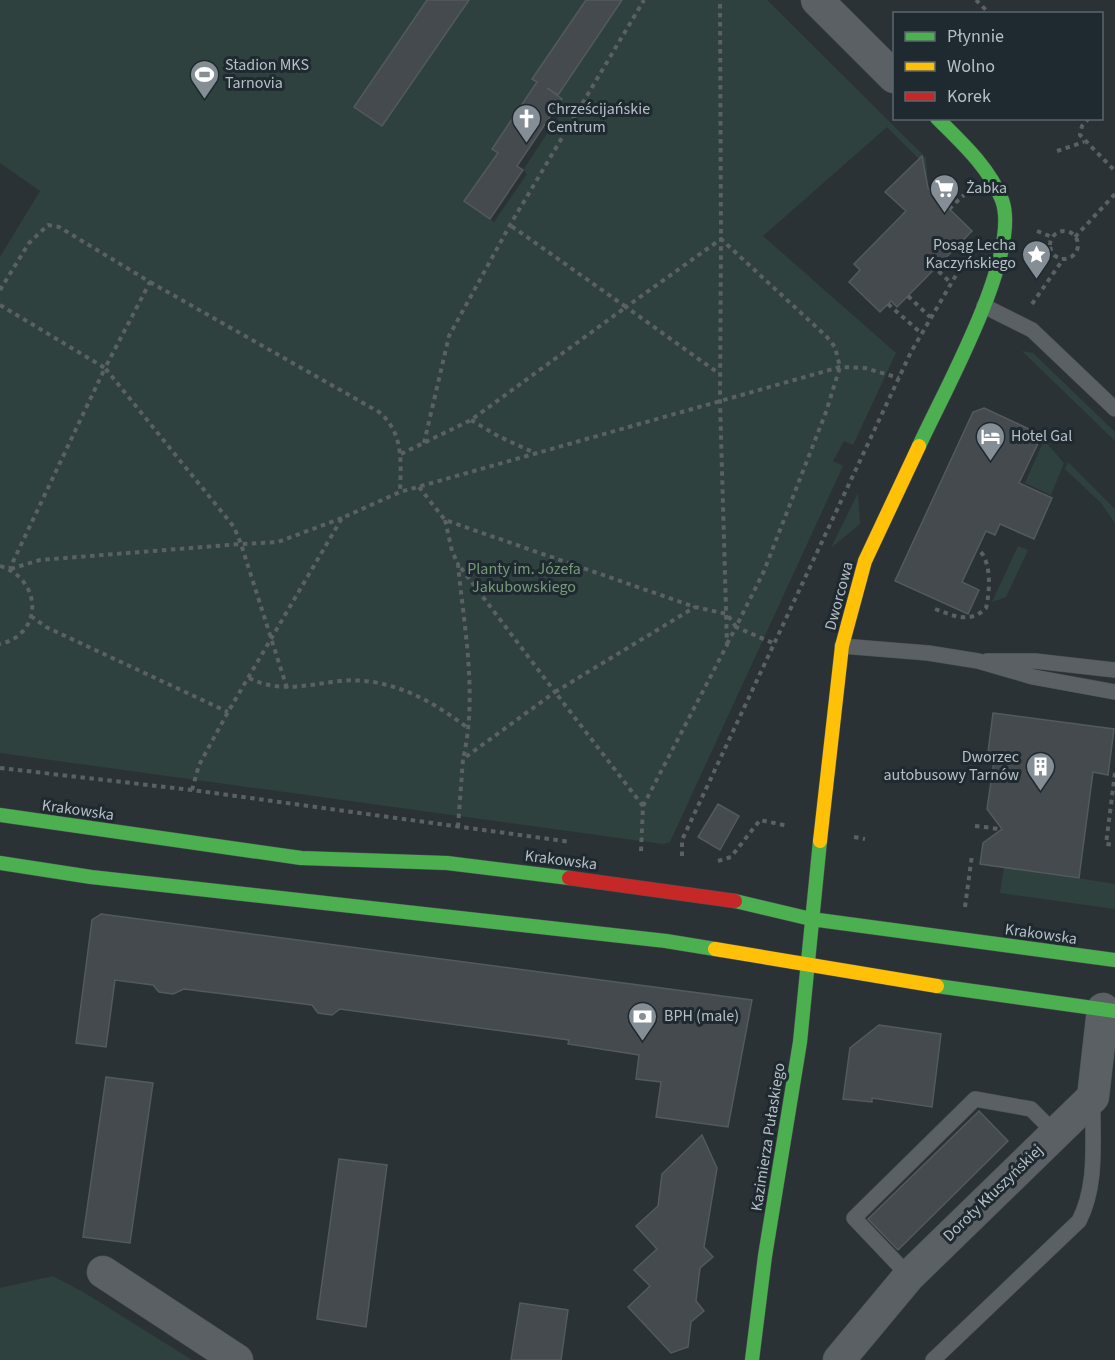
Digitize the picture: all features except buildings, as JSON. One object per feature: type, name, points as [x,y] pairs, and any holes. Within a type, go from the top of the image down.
[{"type":"street","points":[[817,0],[893,76]]},
{"type":"street","name":"Dworcowa","points":[[811,919],[842,646],[865,561],[984,306],[1001,263],[1004,248],[1006,225],[1003,201],[993,179],[976,157],[939,120]]},
{"type":"street","name":"Krakowska","points":[[0,815],[301,858],[447,863],[667,890],[719,897],[811,919],[1115,960]]},
{"type":"street","points":[[0,863],[102,879],[672,942],[808,966],[1109,1010],[1093,1097]]},
{"type":"street","name":"Kazimierza Pułaskiego","points":[[752,1360],[765,1256],[800,1042],[811,919]]},
{"type":"street","name":"Doroty Kłuszyńskiej","points":[[839,1360],[909,1276],[1093,1097]]},
{"type":"street","points":[[103,1272],[237,1360]]},
{"type":"lane","points":[[984,306],[1023,324],[1042,338],[1115,409]]},
{"type":"lane","points":[[842,646],[928,653],[978,661],[1033,677],[1115,692]]},
{"type":"lane","points":[[978,661],[1035,661],[1115,670]]},
{"type":"lane","points":[[933,1360],[1079,1221],[1087,1204],[1091,1187],[1093,1097]]},
{"type":"lane","points":[[909,1276],[854,1218],[975,1099],[1031,1109],[1055,1133]]},
{"type":"path","points":[[424,443],[449,336],[510,225],[644,0]]},
{"type":"path","points":[[720,0],[720,401],[727,645]]},
{"type":"path","points":[[976,0],[988,12]]},
{"type":"path","points":[[981,4],[985,0]]},
{"type":"path","points":[[1088,120],[1080,132],[1084,142],[1115,171]]},
{"type":"path","points":[[1056,151],[1084,142]]},
{"type":"path","points":[[950,209],[968,190]]},
{"type":"path","points":[[1075,237],[1115,194]]},
{"type":"path","points":[[0,290],[29,243],[48,225],[59,227],[150,282],[379,412],[395,431],[401,454],[400,492]]},
{"type":"path","points":[[510,225],[721,375]]},
{"type":"path","points":[[1023,324],[1032,304],[1064,258],[1075,253],[1078,245],[1075,237],[1064,231],[1052,237],[1052,251],[1064,258]]},
{"type":"path","points":[[401,454],[471,420],[721,239]]},
{"type":"path","points":[[641,851],[643,806],[764,572],[826,412],[840,367],[835,347],[826,336],[721,239]]},
{"type":"path","points":[[682,856],[682,840],[899,378],[921,333],[962,264]]},
{"type":"path","points":[[932,265],[951,283]]},
{"type":"path","points":[[10,569],[105,368],[150,282]]},
{"type":"path","points":[[908,296],[930,317]]},
{"type":"path","points":[[888,304],[921,333]]},
{"type":"path","points":[[0,305],[105,368],[234,527],[287,688]]},
{"type":"path","points":[[10,569],[40,560],[278,542],[342,518],[400,492],[840,367],[865,368],[899,378]]},
{"type":"path","points":[[471,420],[498,436],[537,453]]},
{"type":"path","points":[[419,487],[445,520],[452,551],[458,564],[643,806]]},
{"type":"path","points":[[192,790],[199,765],[228,712],[342,518]]},
{"type":"path","points":[[445,520],[695,607],[727,615],[736,627],[775,644]]},
{"type":"path","points":[[935,609],[961,618],[971,618],[986,608],[988,581],[986,560],[978,549]]},
{"type":"path","points":[[458,564],[471,704],[470,730],[463,759],[458,826]]},
{"type":"path","points":[[0,566],[22,577],[29,588],[33,602],[31,616],[25,628],[15,638],[0,644]]},
{"type":"path","points":[[463,759],[555,692],[695,607]]},
{"type":"path","points":[[31,616],[46,627],[228,712]]},
{"type":"path","points":[[249,678],[262,685],[287,688],[340,681],[377,682],[426,699],[470,730]]},
{"type":"path","points":[[0,768],[192,790],[583,843]]},
{"type":"path","points":[[1115,773],[1106,844],[1115,845]]},
{"type":"path","points":[[712,860],[723,861],[731,857],[760,820],[783,825]]},
{"type":"path","points":[[975,826],[1000,828]]},
{"type":"path","points":[[633,850],[651,852]]},
{"type":"path","points":[[671,855],[690,857]]},
{"type":"path","points":[[965,903],[972,855]]},
{"type":"green space","name":"Planty im. Józefa Jakubowskiego","points":[[0,0],[767,0],[926,158],[928,188],[922,156],[919,159],[887,127],[763,236],[896,353],[853,445],[844,441],[833,461],[843,466],[670,842],[663,844],[0,753],[0,257],[40,191],[0,163]],"holes":[[[590,47],[557,96],[562,100],[554,112],[559,116],[523,170],[527,174],[494,222],[465,201],[498,153],[537,82],[533,79]]]},
{"type":"green space","points":[[1022,351],[1033,353],[1115,432],[1115,441]]},
{"type":"green space","points":[[1044,440],[1064,463],[1051,495],[1025,483]]},
{"type":"green space","points":[[1068,462],[1115,509],[1115,523],[1101,503],[1065,469]]},
{"type":"green space","points":[[858,493],[860,524],[831,548]]},
{"type":"green space","points":[[1018,546],[1028,550],[1006,597],[992,602]]},
{"type":"green space","points":[[1004,867],[1115,884],[1115,909],[1000,893]]},
{"type":"green space","points":[[53,1276],[85,1293],[192,1360],[0,1360],[0,1288]]},
{"type":"traffic: fast","points":[[919,446],[961,359],[991,288],[1001,254],[1005,224],[1002,200],[990,177],[974,156],[939,120]]},
{"type":"traffic: fast","points":[[0,815],[301,858],[447,863],[569,878]]},
{"type":"traffic: fast","points":[[752,1360],[765,1256],[800,1042],[820,841]]},
{"type":"traffic: fast","points":[[0,863],[91,877],[666,941],[715,949]]},
{"type":"traffic: fast","points":[[735,901],[811,919],[1115,960]]},
{"type":"traffic: fast","points":[[937,986],[1115,1011]]},
{"type":"traffic: slow","points":[[820,841],[842,646],[865,561],[919,446]]},
{"type":"traffic: slow","points":[[715,949],[937,986]]},
{"type":"traffic: jam","points":[[569,878],[735,901]]},
{"type":"place","name":"Stadion MKS Tarnovia","points":[[204,100]]},
{"type":"place","name":"Chrześcijańskie Centrum","points":[[526,144]]},
{"type":"place","name":"Żabka","points":[[945,214]]},
{"type":"place","name":"Posąg Lecha Kaczyńskiego","points":[[1037,280]]},
{"type":"place","name":"Hotel Gal","points":[[990,462]]},
{"type":"place","name":"Dworzec autobusowy Tarnów","points":[[1040,792]]},
{"type":"place","name":"BPH (male)","points":[[643,1042]]}]
